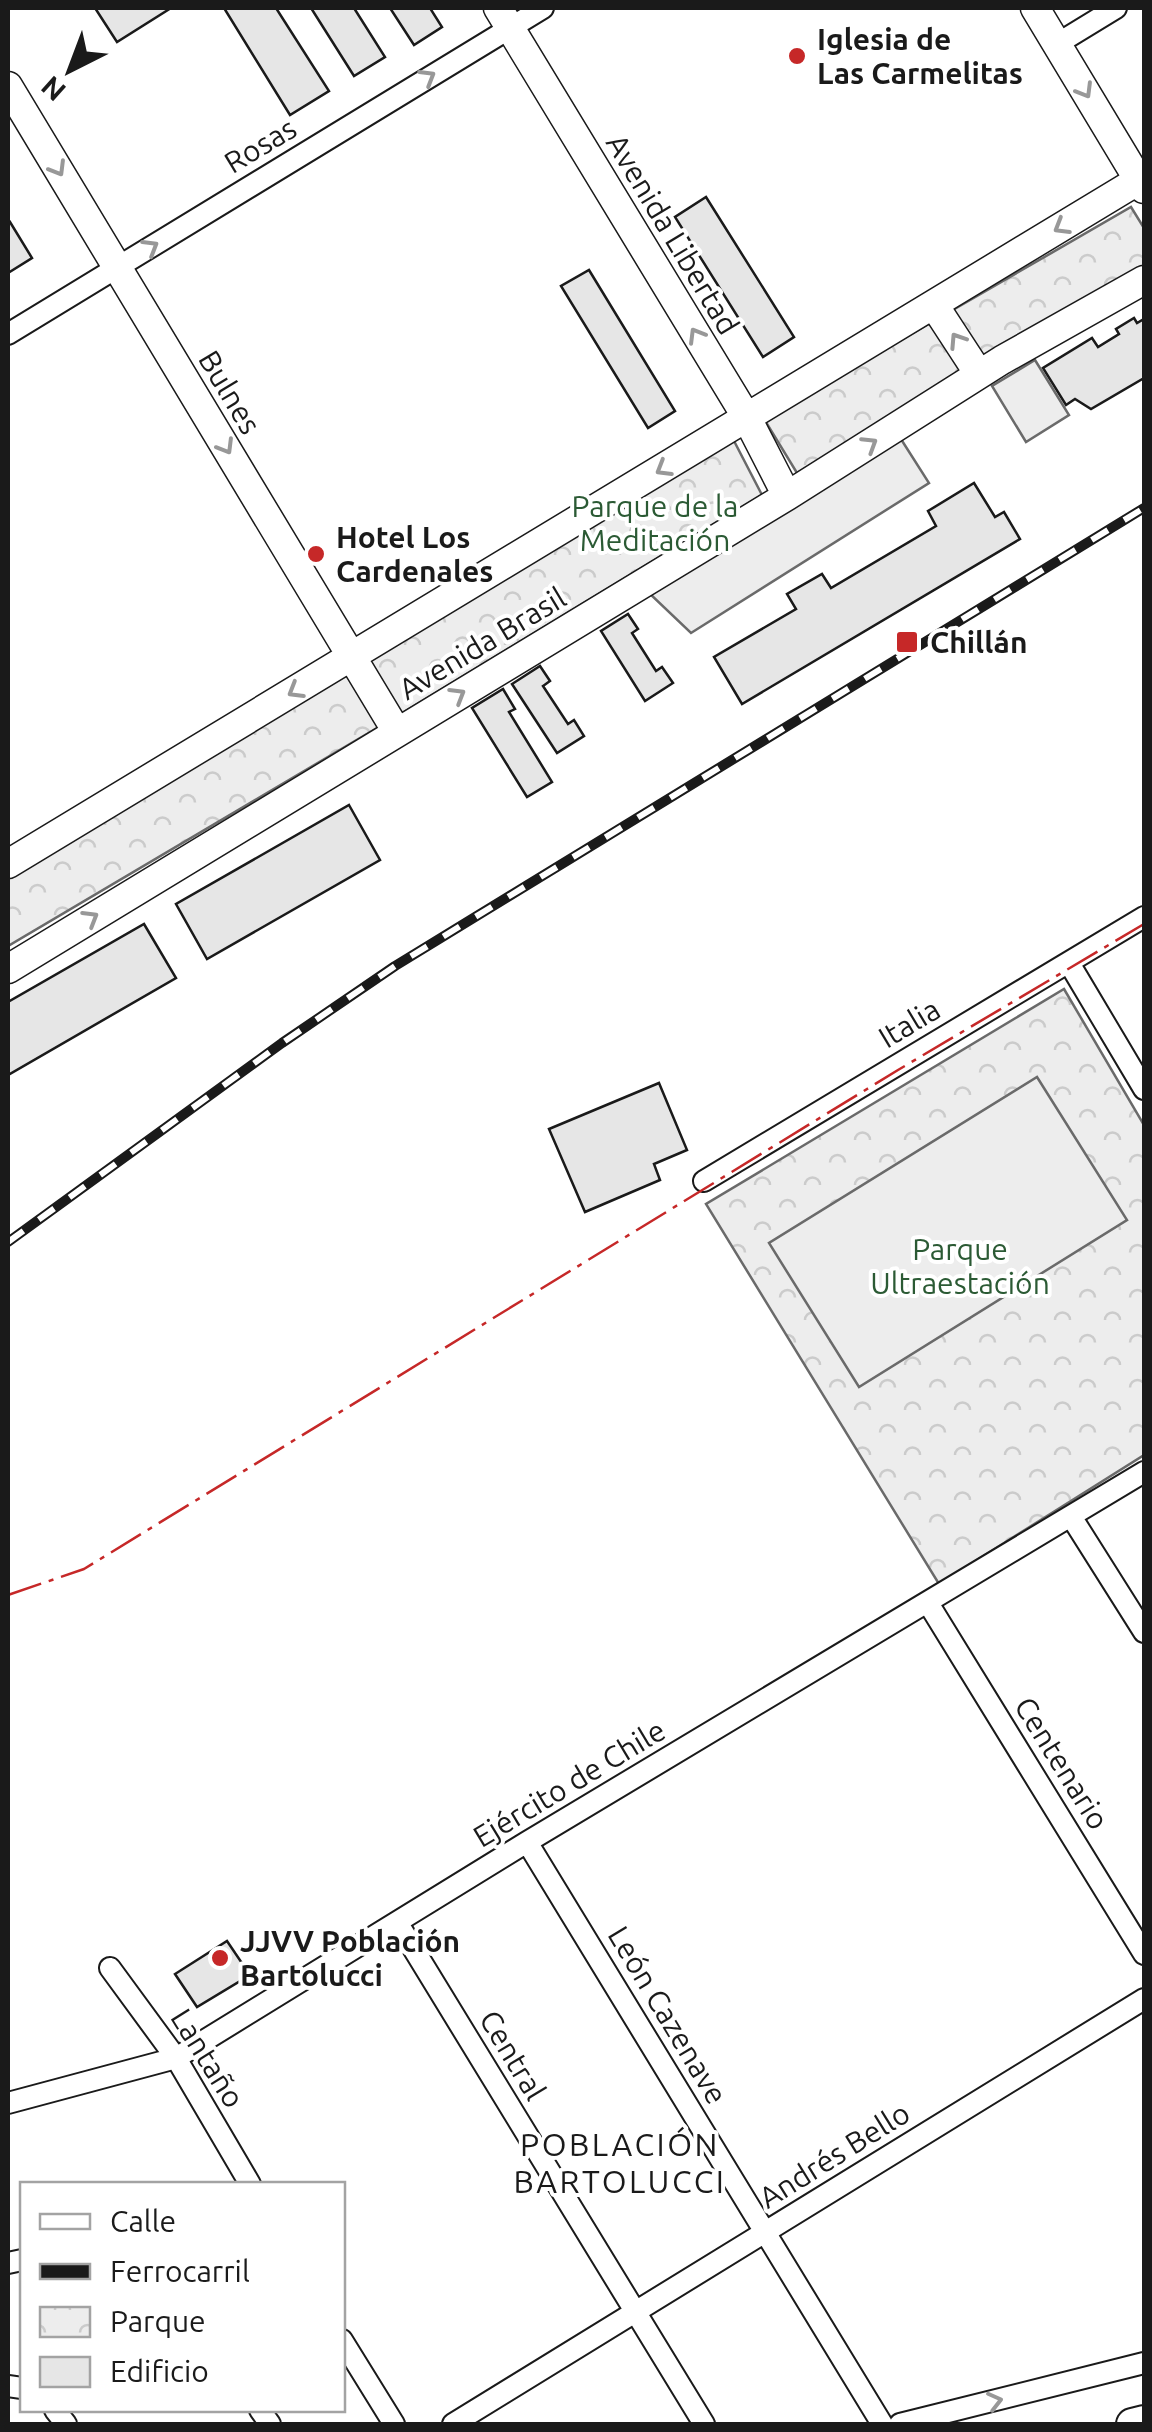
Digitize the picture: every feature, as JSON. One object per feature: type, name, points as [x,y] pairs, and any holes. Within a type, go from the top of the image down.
[{"type":"main road","points":[[1035,8],[1143,182]]},
{"type":"main road","name":"Avenida Libertad","points":[[504,18],[747,418],[788,496]]},
{"type":"main road","name":"Bulnes","points":[[8,86],[398,732]]},
{"type":"main road","name":"Avenida Brasil","points":[[8,864],[1143,182]]},
{"type":"main road","name":"Avenida Brasil","points":[[8,969],[788,496],[979,374],[1144,280]]},
{"type":"main road","points":[[934,305],[979,374]]},
{"type":"main road","points":[[1132,2424],[1144,2421]]},
{"type":"street","name":"Rosas","points":[[8,334],[504,18],[543,8]]},
{"type":"street","points":[[1057,44],[1116,8]]},
{"type":"street","name":"Italia","points":[[704,1181],[1144,917]]},
{"type":"street","points":[[1068,963],[1144,1089]]},
{"type":"street","name":"Ejército de Chile","points":[[8,2103],[176,2058],[527,1842],[1144,1472]]},
{"type":"street","points":[[1072,1518],[1144,1632]]},
{"type":"street","name":"Centenario","points":[[928,1604],[1144,1954]]},
{"type":"street","name":"León Cazenave","points":[[527,1842],[882,2424]]},
{"type":"street","name":"Central","points":[[397,1922],[704,2424]]},
{"type":"street","name":"Lantaño","points":[[110,1968],[176,2058],[249,2182]]},
{"type":"street","name":"Andrés Bello","points":[[453,2424],[1144,1999]]},
{"type":"street","points":[[345,2345],[394,2424]]},
{"type":"street","points":[[900,2424],[1144,2363]]},
{"type":"green space","points":[[1131,207],[1144,228],[1144,265],[797,473],[764,419]]},
{"type":"green space","name":"Parque de la Meditación","points":[[733,439],[762,495],[399,715],[366,662]]},
{"type":"green space","points":[[349,674],[382,725],[8,946],[8,874]]},
{"type":"green space","name":"Parque Ultraestación","points":[[1064,989],[1144,1125],[1144,1455],[939,1584],[706,1204]]},
{"type":"shaded area","points":[[1035,360],[1069,415],[1026,442],[992,386]]},
{"type":"shaded area","points":[[899,436],[929,483],[691,633],[649,593]]},
{"type":"shaded area","points":[[1037,1077],[1127,1220],[859,1387],[769,1243]]},
{"type":"building","points":[[95,8],[171,8],[117,42]]},
{"type":"building","points":[[224,8],[276,8],[329,91],[290,115]]},
{"type":"building","points":[[311,8],[354,8],[385,57],[354,76]]},
{"type":"building","points":[[390,8],[430,8],[442,27],[414,45]]},
{"type":"building","points":[[706,197],[794,337],[763,357],[675,217]]},
{"type":"building","points":[[8,224],[32,258],[8,273]]},
{"type":"building","points":[[589,270],[675,411],[648,428],[561,286]]},
{"type":"building","points":[[1134,318],[1137,323],[1144,319],[1144,378],[1091,409],[1075,399],[1066,405],[1043,368],[1092,338],[1098,347],[1119,334],[1116,329]]},
{"type":"building","points":[[974,483],[995,517],[1004,512],[1020,539],[742,704],[714,657],[796,609],[787,594],[822,574],[831,588],[936,526],[928,511]]},
{"type":"building","points":[[628,614],[638,629],[632,633],[656,671],[662,667],[673,683],[645,701],[601,631]]},
{"type":"building","points":[[540,666],[550,681],[543,686],[568,724],[574,720],[584,736],[557,753],[512,684]]},
{"type":"building","points":[[503,689],[515,709],[509,712],[552,782],[527,797],[472,708]]},
{"type":"building","points":[[349,805],[380,860],[207,959],[176,904]]},
{"type":"building","points":[[144,924],[176,978],[8,1075],[8,1002]]},
{"type":"building","points":[[659,1083],[687,1150],[654,1164],[660,1180],[585,1212],[549,1129]]},
{"type":"building","name":"JJVV Población Bartolucci","points":[[227,1941],[250,1975],[197,2007],[175,1974]]},
{"type":"railway","points":[[8,1242],[395,966],[1144,508]]},
{"type":"power","points":[[8,1595],[84,1569],[898,1070],[1144,924]]},
{"type":"place","name":"Iglesia de Las Carmelitas","points":[[797,56]]},
{"type":"place","name":"Hotel Los Cardenales","points":[[316,554]]},
{"type":"place","name":"Chillán","points":[[907,642]]},
{"type":"place","name":"JJVV Población Bartolucci","points":[[220,1958]]},
{"type":"district","name":"POBLACIÓN BARTOLUCCI","points":[[620,2162]]}]
